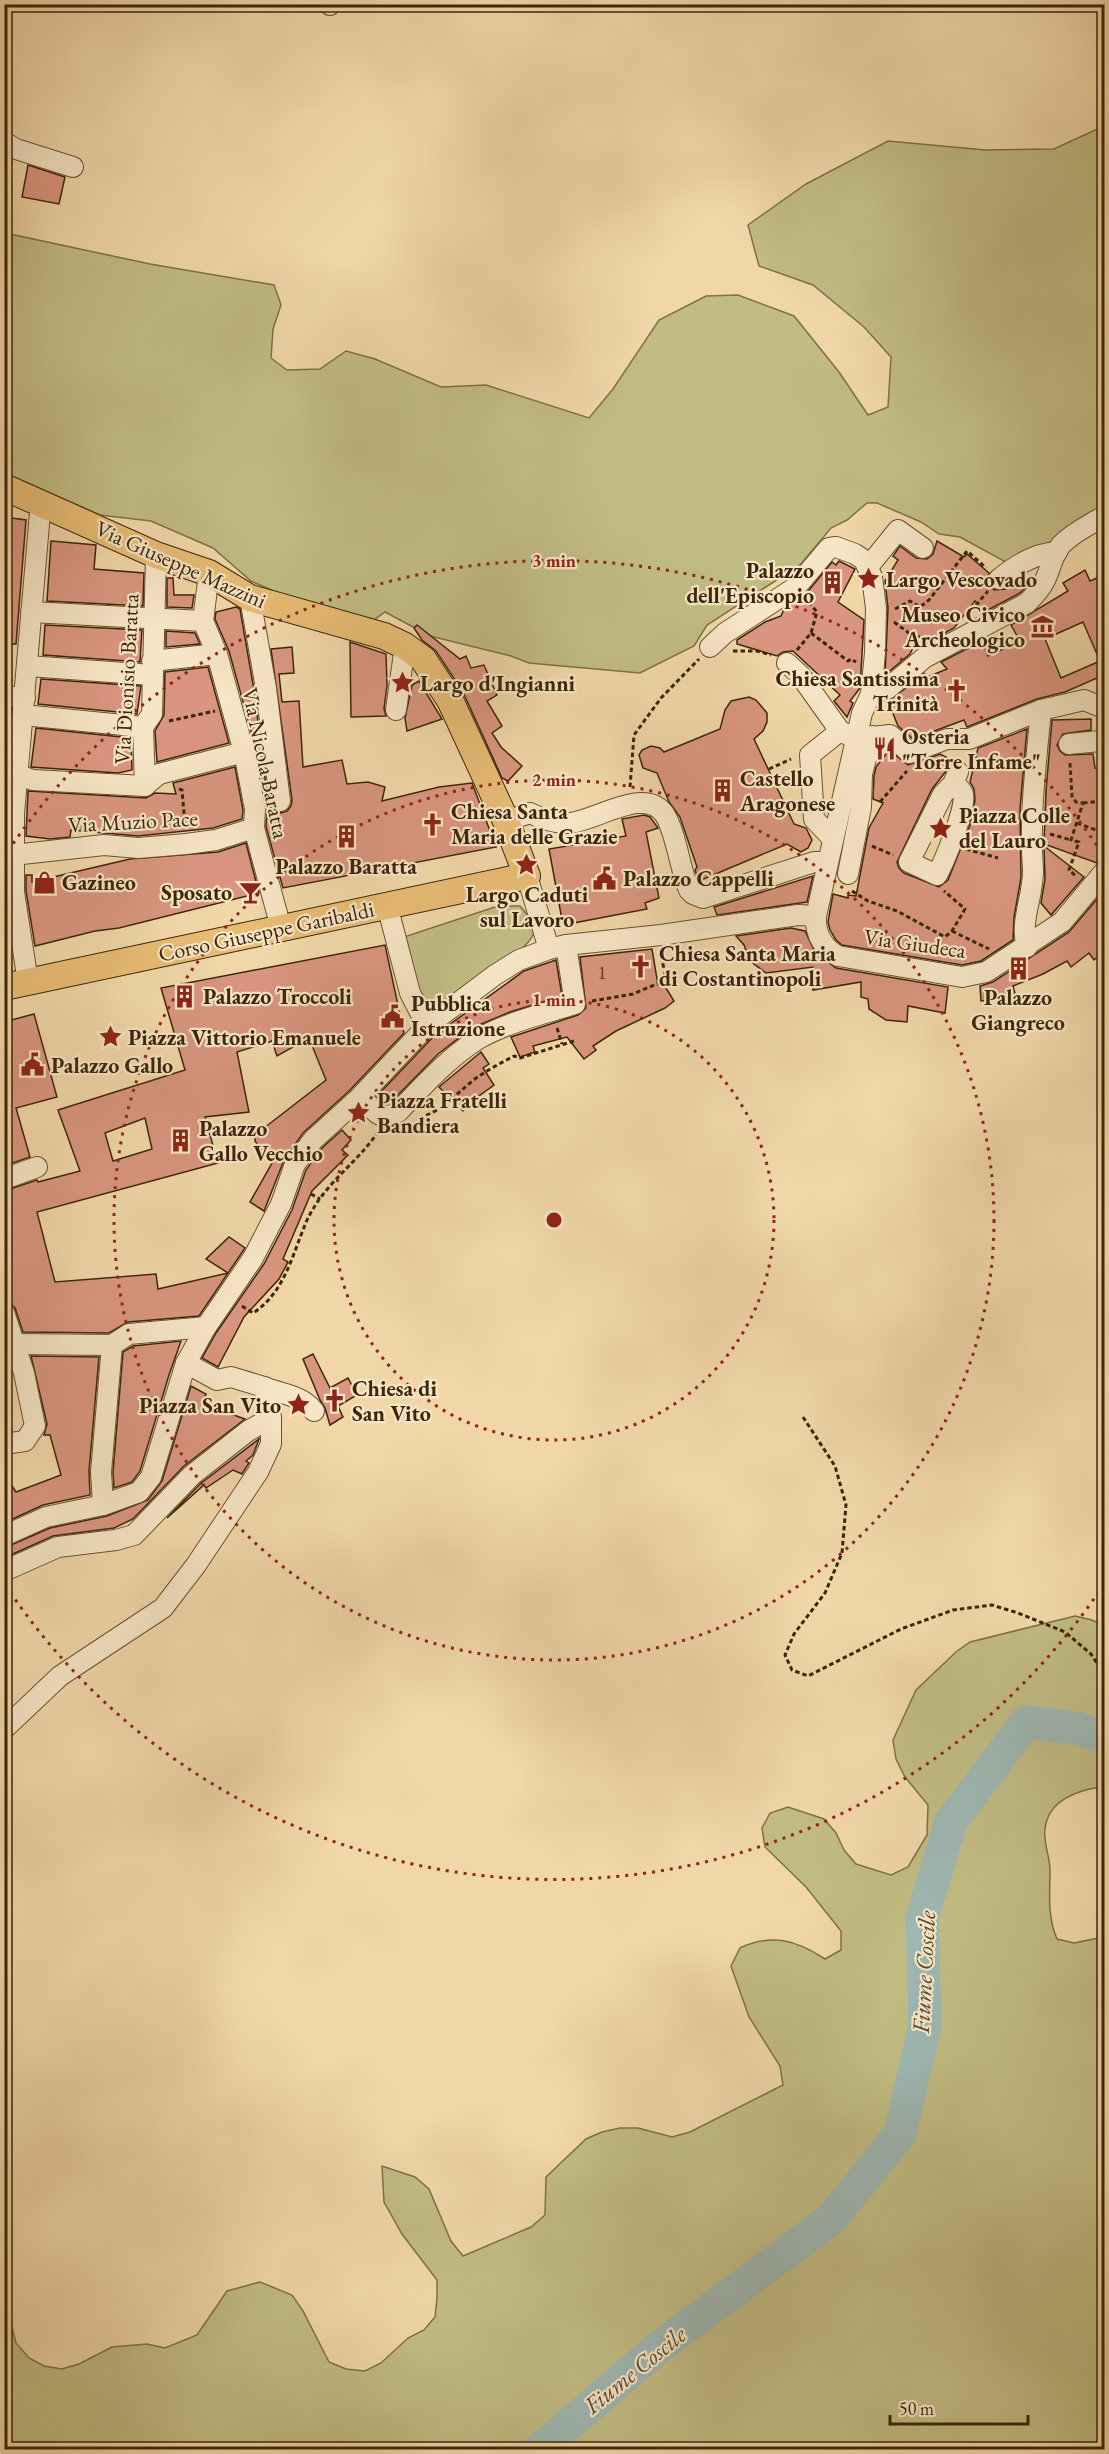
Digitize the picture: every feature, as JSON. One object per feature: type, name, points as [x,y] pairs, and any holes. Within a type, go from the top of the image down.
[{"type":"main road","name":"Via Giuseppe Mazzini","points":[[4,487],[41,501],[156,555],[209,573],[250,598],[384,636],[405,646],[423,659],[450,700],[506,821]]},
{"type":"main road","points":[[506,821],[527,876]]},
{"type":"main road","name":"Corso Giuseppe Garibaldi","points":[[16,984],[527,876]]},
{"type":"street","points":[[4,142],[16,149],[73,166]]},
{"type":"street","points":[[16,984],[9,893],[14,855],[9,815],[11,774],[24,706],[41,501]]},
{"type":"street","points":[[871,694],[887,689],[924,658],[1027,603],[1046,580],[1057,552],[1071,536],[1104,516]]},
{"type":"street","points":[[868,567],[898,530],[923,548]]},
{"type":"street","points":[[4,1536],[46,1517],[104,1505],[139,1492],[151,1477],[186,1363],[272,1221],[299,1158],[313,1140],[364,1093],[427,1026],[503,970],[553,943],[661,935],[798,915],[816,916],[856,735],[862,713],[871,694],[880,616],[868,567],[864,560],[855,554],[836,547],[829,548],[796,588],[725,633],[710,647]]},
{"type":"street","points":[[999,579],[1015,567],[1043,552],[1057,552]]},
{"type":"street","name":"Via Dionisio Baratta","points":[[145,786],[143,727],[152,714],[156,555]]},
{"type":"street","points":[[31,612],[203,621],[209,573]]},
{"type":"street","points":[[250,598],[266,688],[280,801]]},
{"type":"street","name":"Via Nicola Baratta","points":[[203,621],[217,654],[244,752],[255,809],[254,828],[281,928]]},
{"type":"street","points":[[396,710],[401,660],[405,646]]},
{"type":"street","points":[[28,666],[152,668],[217,654]]},
{"type":"street","points":[[787,663],[856,735],[862,774],[861,806],[848,874]]},
{"type":"street","points":[[832,838],[814,819],[810,755],[856,735],[890,735],[910,753],[947,739],[969,739],[1041,710],[1084,700],[1104,692]]},
{"type":"street","points":[[4,696],[24,706],[143,727]]},
{"type":"street","points":[[1084,700],[1104,708]]},
{"type":"street","points":[[1027,947],[1025,932],[1033,868],[1030,851],[1041,710]]},
{"type":"street","points":[[957,774],[963,801],[950,844],[937,875],[909,862],[943,794],[957,774],[969,739]]},
{"type":"street","points":[[1070,744],[1100,741]]},
{"type":"street","points":[[11,774],[33,780],[145,786],[159,774],[244,752]]},
{"type":"street","points":[[506,821],[530,813],[547,820],[568,823],[588,820],[644,801],[652,804],[664,814],[689,890],[698,897],[708,897],[814,862],[827,862]]},
{"type":"street","name":"Via Muzio Pace","points":[[14,855],[104,846],[138,848],[186,844],[216,840],[254,828]]},
{"type":"street","name":"Via Giudeca","points":[[816,916],[815,925],[821,941],[825,947],[838,956],[962,977],[986,972],[1062,922],[1104,872]]},
{"type":"street","points":[[364,1093],[380,1121],[398,1112],[431,1078],[479,1039],[525,1019],[575,1004],[527,876]]},
{"type":"street","points":[[387,905],[410,993],[427,1026]]},
{"type":"street","points":[[4,1179],[37,1167]]},
{"type":"street","points":[[4,1312],[24,1373],[35,1426],[25,1441],[4,1444]]},
{"type":"street","points":[[15,1344],[112,1345],[129,1334],[206,1328]]},
{"type":"street","points":[[104,1505],[100,1472],[112,1345]]},
{"type":"street","points":[[186,1363],[217,1380],[231,1377],[275,1392],[293,1395],[309,1404],[314,1411]]},
{"type":"street","points":[[4,1729],[60,1676],[163,1608],[196,1566],[258,1472],[271,1444],[271,1418],[264,1388]]},
{"type":"street","points":[[4,1571],[58,1547],[116,1540],[134,1535],[192,1475],[248,1431],[271,1418]]},
{"type":"path","points":[[880,616],[910,601],[920,607],[929,600],[968,551],[999,579],[975,605]]},
{"type":"path","points":[[631,804],[630,766],[634,735],[661,698],[710,647],[715,653],[736,651],[765,653],[787,663],[811,633],[817,612],[796,588]]},
{"type":"path","points":[[880,616],[913,636],[924,658]]},
{"type":"path","points":[[811,633],[848,661],[850,659],[873,671]]},
{"type":"path","points":[[143,727],[232,708]]},
{"type":"path","points":[[1070,744],[1072,796],[1076,802],[1104,801]]},
{"type":"path","points":[[861,806],[873,809],[899,782],[925,746]]},
{"type":"path","points":[[769,770],[798,756],[810,755]]},
{"type":"path","name":"Via Dionisio Baratta","points":[[145,786],[182,790],[186,844]]},
{"type":"path","points":[[1071,873],[1069,870],[1079,842],[1071,840],[1083,803]]},
{"type":"path","points":[[1077,823],[1104,833]]},
{"type":"path","points":[[856,840],[909,862]]},
{"type":"path","points":[[950,844],[998,858]]},
{"type":"path","points":[[848,874],[847,888],[853,892],[868,901],[897,911],[945,937],[952,931],[965,909],[939,885],[937,875]]},
{"type":"path","points":[[952,931],[1003,954],[1007,960]]},
{"type":"path","points":[[575,1004],[633,994],[666,980],[661,953],[671,951]]},
{"type":"path","points":[[412,1120],[435,1112],[451,1102],[468,1084],[489,1069],[514,1056],[520,1058],[574,1041]]},
{"type":"path","points":[[228,1297],[253,1313],[274,1294],[296,1253],[308,1218],[327,1186],[374,1138],[380,1121]]},
{"type":"path","points":[[311,1194],[320,1199]]},
{"type":"path","points":[[803,1417],[834,1466],[846,1505],[842,1553],[825,1593],[794,1634],[785,1655],[792,1670],[808,1676],[912,1626],[953,1611],[992,1605],[1065,1632],[1091,1654],[1104,1674]]},
{"type":"shaded area","points":[[1104,126],[1104,510],[1011,565],[960,537],[939,534],[921,522],[877,503],[867,503],[847,520],[831,528],[800,565],[707,625],[694,646],[640,673],[529,663],[511,656],[430,636],[385,612],[371,622],[285,596],[251,581],[213,548],[151,521],[100,515],[5,473],[5,233],[150,264],[274,285],[281,305],[273,329],[271,358],[287,370],[320,369],[346,351],[375,359],[441,387],[486,385],[589,418],[613,389],[659,320],[706,296],[738,295],[794,316],[839,372],[868,415],[888,407],[891,357],[864,327],[813,285],[759,266],[748,225],[806,184],[888,141],[985,150],[1054,149]]},
{"type":"shaded area","points":[[498,906],[520,906],[533,924],[534,931],[530,939],[506,962],[431,1012],[417,995],[401,938]]},
{"type":"shaded area","points":[[1075,1616],[1104,1626],[1104,1787],[1085,1790],[1058,1803],[1047,1819],[1045,1834],[1050,1865],[1050,1913],[1057,1939],[1074,1943],[1104,1937],[1104,2449],[5,2449],[5,2306],[16,2343],[29,2358],[44,2366],[62,2369],[79,2364],[112,2347],[147,2344],[165,2348],[197,2335],[227,2291],[260,2282],[292,2295],[303,2311],[329,2362],[346,2369],[365,2371],[381,2363],[408,2338],[424,2330],[435,2317],[437,2298],[437,2280],[402,2234],[384,2202],[382,2166],[415,2177],[429,2189],[451,2241],[463,2256],[531,2227],[545,2215],[546,2177],[586,2139],[620,2128],[638,2128],[672,2137],[690,2132],[783,2085],[780,2066],[749,2017],[731,1966],[740,1948],[752,1943],[773,1940],[794,1943],[825,1959],[841,1950],[841,1931],[806,1887],[765,1847],[762,1828],[770,1813],[788,1807],[824,1819],[856,1864],[891,1875],[908,1867],[927,1835],[928,1805],[905,1777],[896,1759],[893,1740],[916,1690],[956,1652],[970,1642]]},
{"type":"building","points":[[28,165],[65,177],[59,204],[22,197]]},
{"type":"building","points":[[4,517],[26,520],[16,644],[4,644]]},
{"type":"building","points":[[51,541],[96,545],[94,569],[144,573],[143,606],[47,601]]},
{"type":"building","points":[[937,541],[964,557],[967,554],[989,573],[987,581],[994,590],[1006,589],[1019,579],[1025,588],[984,612],[975,601],[954,628],[925,644],[919,636],[910,654],[885,675],[888,608],[885,581],[898,560],[893,556],[900,546],[916,558],[927,559],[933,554]]},
{"type":"building","points":[[839,561],[855,569],[838,602],[864,620],[860,688],[850,701],[853,703],[847,717],[834,701],[840,695],[793,651],[783,652],[777,656],[737,644],[737,640],[765,622],[781,616],[784,609],[805,595],[832,562],[836,565]]},
{"type":"building","points":[[1085,570],[1090,581],[1104,575],[1104,675],[1065,692],[1037,699],[967,727],[964,720],[913,739],[898,726],[888,701],[913,683],[947,669],[941,662],[982,641],[988,656],[1020,641],[1011,625],[1068,591],[1063,583]],"holes":[[[1083,622],[1100,661],[1061,678],[1045,639]]]},
{"type":"building","points":[[167,578],[173,578],[174,595],[194,595],[192,608],[167,607]]},
{"type":"building","points":[[236,607],[240,609],[254,690],[268,802],[271,809],[281,813],[287,811],[292,800],[271,649],[292,647],[294,673],[279,674],[282,702],[299,701],[303,767],[342,760],[347,784],[368,782],[385,787],[382,801],[439,787],[472,783],[496,847],[283,888],[266,827],[267,807],[256,749],[229,651],[215,619],[216,612]]},
{"type":"building","points":[[45,625],[142,630],[140,662],[43,655]]},
{"type":"building","points":[[417,625],[460,659],[466,656],[471,668],[484,665],[497,695],[487,701],[502,726],[492,733],[501,747],[522,766],[508,781],[502,778],[463,692],[436,651],[422,640],[414,628]]},
{"type":"building","points":[[166,631],[195,633],[200,644],[166,647]]},
{"type":"building","points":[[350,642],[386,654],[387,685],[384,709],[386,716],[351,717]]},
{"type":"building","points":[[208,667],[229,743],[157,762],[155,731],[164,715],[165,672]]},
{"type":"building","points":[[41,679],[141,686],[137,714],[38,704]]},
{"type":"building","points":[[419,681],[442,719],[407,731],[405,718],[412,685]]},
{"type":"building","name":"Castello Aragonese","points":[[749,697],[756,700],[767,713],[767,722],[763,731],[754,739],[794,824],[806,828],[812,840],[808,848],[801,852],[787,844],[699,881],[695,870],[697,867],[680,817],[669,802],[657,773],[643,768],[639,755],[642,750],[651,746],[660,748],[664,752],[720,729],[725,710],[731,701]]},
{"type":"building","points":[[1091,719],[1091,730],[1063,734],[1057,745],[1065,755],[1093,754],[1095,768],[1104,769],[1104,860],[1097,863],[1044,844],[1052,720]]},
{"type":"building","points":[[36,728],[131,738],[132,770],[118,773],[31,767]]},
{"type":"building","points":[[1027,729],[1020,809],[1021,878],[1014,917],[1013,940],[981,961],[962,965],[842,945],[836,940],[828,922],[833,894],[848,898],[848,895],[856,896],[869,828],[883,803],[873,799],[876,767],[889,750],[908,765],[940,754],[954,761],[932,789],[897,862],[904,873],[939,887],[948,880],[970,825],[975,800],[974,789],[970,782],[978,748]]},
{"type":"building","points":[[235,767],[243,810],[242,819],[213,828],[138,836],[71,830],[70,837],[50,839],[26,836],[28,791],[146,798],[155,793],[176,794],[173,783]]},
{"type":"building","name":"Palazzo Cappelli","points":[[644,815],[650,817],[658,828],[646,832],[659,898],[645,903],[647,909],[563,925],[549,849],[626,836],[622,819]]},
{"type":"building","points":[[246,843],[259,893],[119,928],[95,931],[35,946],[26,891],[26,875],[32,875],[32,882],[130,859],[218,852]]},
{"type":"building","points":[[1044,846],[1084,877],[1051,915],[1041,903],[1045,879]]},
{"type":"building","points":[[813,876],[807,902],[717,915],[714,907]]},
{"type":"building","points":[[1103,892],[1104,951],[1094,960],[1089,953],[1071,967],[1067,961],[1013,986],[1016,997],[981,1001],[980,986],[993,982],[1069,932]]},
{"type":"building","points":[[4,909],[11,952],[4,953]]},
{"type":"building","points":[[791,928],[805,931],[815,952],[836,968],[948,987],[945,1013],[908,1006],[907,1022],[886,1020],[869,1009],[868,999],[861,997],[861,982],[813,990],[813,967],[766,973],[750,961],[744,945],[736,936]]},
{"type":"building","points":[[385,945],[404,1033],[349,1091],[303,1133],[284,1160],[264,1211],[250,1202],[272,1163],[255,1141],[255,1135],[326,1080],[309,1038],[277,1056],[272,1041],[237,1052],[249,1112],[205,1117],[218,1163],[37,1212],[55,1282],[156,1274],[158,1289],[228,1273],[206,1259],[229,1237],[245,1248],[199,1316],[128,1322],[109,1333],[23,1332],[15,1308],[7,1301],[4,1291],[4,1191],[37,1180],[38,1182],[80,1171],[58,1110],[185,1070],[161,988]],"holes":[[[145,1118],[152,1149],[113,1161],[105,1133]]]},
{"type":"building","points":[[652,949],[658,985],[663,983],[674,1001],[665,1008],[616,1031],[593,1046],[596,1050],[584,1059],[567,1037],[533,1046],[535,1052],[520,1057],[511,1037],[578,1015],[586,1008],[580,957]]},
{"type":"building","points":[[556,960],[562,996],[510,1012],[472,1028],[438,1054],[391,1102],[385,1104],[377,1096],[435,1035],[524,971]]},
{"type":"building","name":"Palazzo Gallo","points":[[34,1014],[57,1097],[16,1108],[30,1157],[4,1166],[4,1022]]},
{"type":"building","points":[[481,1052],[489,1064],[483,1068],[494,1085],[472,1101],[463,1111],[439,1087]]},
{"type":"building","points":[[342,1130],[351,1140],[342,1150],[348,1155],[312,1191],[283,1259],[288,1262],[279,1279],[244,1317],[218,1367],[202,1358],[216,1333],[264,1264],[292,1210],[306,1170],[322,1148]]},
{"type":"building","points":[[181,1341],[140,1471],[132,1482],[114,1488],[113,1472],[123,1352],[133,1346]]},
{"type":"building","name":"Chiesa di San Vito","points":[[313,1354],[330,1388],[348,1378],[357,1395],[338,1406],[343,1417],[330,1425],[325,1408],[303,1359]]},
{"type":"building","points":[[31,1356],[99,1357],[89,1471],[90,1495],[43,1505],[4,1523],[4,1474],[16,1492],[61,1475],[50,1435],[44,1435],[47,1424]]},
{"type":"building","points":[[191,1386],[206,1394],[203,1404],[245,1419],[184,1466],[133,1519],[114,1528],[53,1536],[4,1558],[4,1548],[50,1528],[107,1516],[148,1500],[162,1481]]},
{"type":"building","points":[[259,1439],[253,1455],[246,1461],[249,1463],[242,1474],[233,1470],[206,1488],[204,1485],[167,1518],[200,1484]]},
{"type":"waterway","name":"Fiume Coscile","points":[[539,2450],[658,2348],[830,2220],[900,2134],[925,2026],[922,1918],[951,1822],[1026,1722],[1076,1728],[1104,1737]]},
{"type":"place","name":"Largo Vescovado","points":[[868,579]]},
{"type":"place","name":"Palazzo dell'Episcopio","points":[[832,583]]},
{"type":"place","name":"Museo Civico Archeologico","points":[[1043,627]]},
{"type":"place","name":"Largo d'Ingianni","points":[[402,683]]},
{"type":"place","name":"Chiesa Santissima Trinità","points":[[957,691]]},
{"type":"place","name":"Osteria \"Torre Infame\"","points":[[884,749]]},
{"type":"place","name":"Castello Aragonese","points":[[722,791]]},
{"type":"place","name":"Chiesa Santa Maria delle Grazie","points":[[433,824]]},
{"type":"place","name":"Piazza Colle del Lauro","points":[[941,828]]},
{"type":"place","name":"Palazzo Baratta","points":[[346,837]]},
{"type":"place","name":"Largo Caduti sul Lavoro","points":[[527,865]]},
{"type":"place","name":"Palazzo Cappelli","points":[[605,878]]},
{"type":"place","name":"Gazineo","points":[[44,882]]},
{"type":"place","name":"Sposato","points":[[250,892]]},
{"type":"place","name":"Chiesa Santa Maria di Costantinopoli","points":[[641,966]]},
{"type":"place","name":"Palazzo Giangreco","points":[[1018,968]]},
{"type":"place","name":"Palazzo Troccoli","points":[[185,996]]},
{"type":"place","name":"Pubblica Istruzione","points":[[393,1016]]},
{"type":"place","name":"Piazza Vittorio Emanuele","points":[[110,1037]]},
{"type":"place","name":"Palazzo Gallo","points":[[33,1065]]},
{"type":"place","name":"Piazza Fratelli Bandiera","points":[[359,1113]]},
{"type":"place","name":"Palazzo Gallo Vecchio","points":[[181,1141]]},
{"type":"place","name":"Chiesa di San Vito","points":[[334,1401]]},
{"type":"place","name":"Piazza San Vito","points":[[299,1405]]}]
